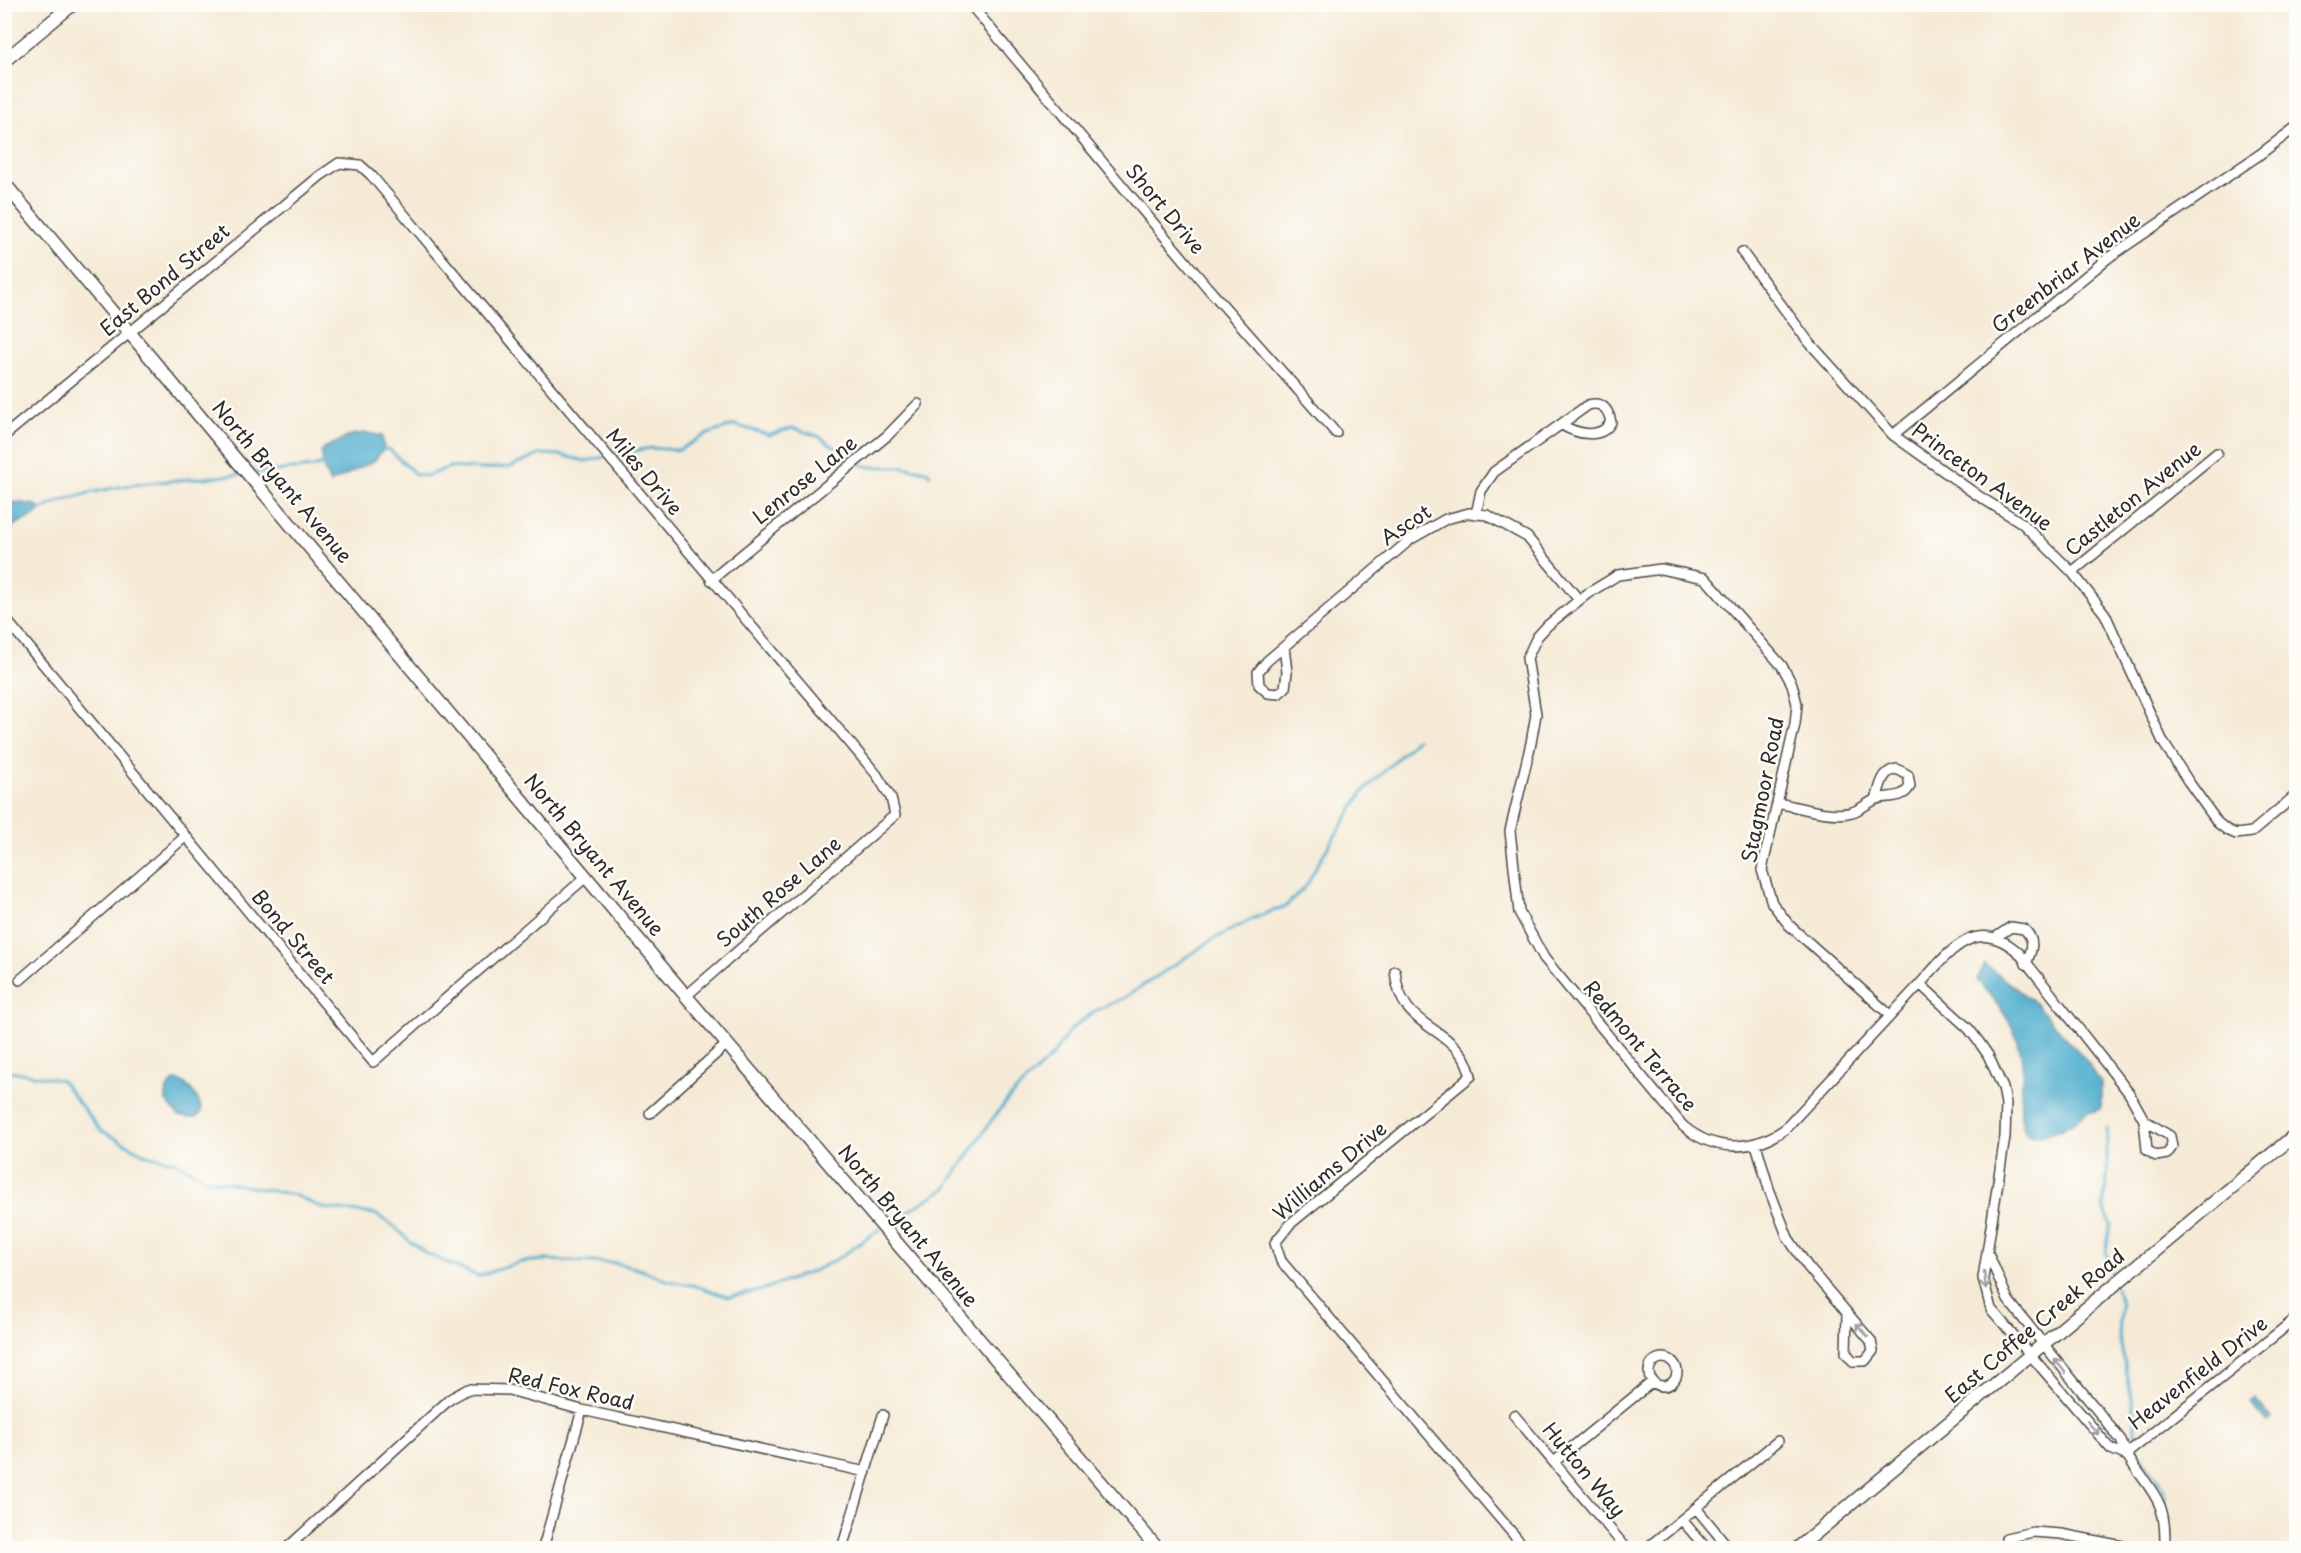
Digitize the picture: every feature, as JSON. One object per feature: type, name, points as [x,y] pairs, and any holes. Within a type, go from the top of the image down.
[{"type":"street","points":[[4,61],[73,4]]},
{"type":"street","name":"Short Drive","points":[[970,4],[1207,287],[1336,433]]},
{"type":"street","name":"Greenbriar Avenue","points":[[1893,435],[2108,258],[2210,190],[2296,127]]},
{"type":"street","name":"East Bond Street","points":[[4,436],[320,176],[339,163],[352,163]]},
{"type":"street","name":"Miles Drive","points":[[352,163],[360,165],[371,175],[877,775],[891,798],[895,815]]},
{"type":"street","name":"North Bryant Avenue","points":[[4,183],[686,996],[1157,1548]]},
{"type":"street","name":"Princeton Avenue","points":[[1742,252],[1808,341],[1893,435],[1977,495],[2022,523],[2072,572],[2105,614],[2163,742],[2218,823],[2236,834],[2252,832],[2296,795]]},
{"type":"street","points":[[1476,514],[1481,491],[1494,472],[1588,405],[1596,403],[1603,406],[1611,422],[1600,433],[1592,435],[1562,425]]},
{"type":"street","name":"Lenrose Lane","points":[[711,580],[888,435],[918,404]]},
{"type":"street","name":"Castleton Avenue","points":[[2072,572],[2217,453]]},
{"type":"street","name":"Ascot","points":[[1284,647],[1287,672],[1285,688],[1278,694],[1268,693],[1259,685],[1257,672],[1284,647],[1411,538],[1446,519],[1469,513],[1487,515],[1527,537],[1579,600]]},
{"type":"street","name":"Stagmoor Road","points":[[1579,600],[1618,575],[1661,569],[1705,578],[1782,666],[1792,684],[1797,704],[1796,724],[1762,870],[1772,903],[1789,925],[1890,1015]]},
{"type":"street","name":"Redmont Terrace","points":[[1579,600],[1537,637],[1527,658],[1536,714],[1510,831],[1519,912],[1544,958],[1683,1126],[1700,1138],[1716,1144],[1736,1147],[1767,1140],[1785,1129],[1948,953],[1961,942],[1977,937],[1996,937],[2011,927],[2024,928],[2033,944],[2026,964]]},
{"type":"street","name":"Bond Street","points":[[4,617],[373,1062],[586,877]]},
{"type":"street","points":[[1778,803],[1828,813],[1850,813],[1876,799]]},
{"type":"street","name":"South Rose Lane","points":[[686,996],[895,815]]},
{"type":"street","points":[[20,980],[186,837]]},
{"type":"street","points":[[1996,937],[2012,947],[2026,964],[2129,1093],[2144,1120]]},
{"type":"street","name":"Williams Drive","points":[[1395,971],[1396,984],[1407,1007],[1420,1022],[1446,1039],[1463,1056],[1471,1076],[1290,1224],[1275,1243],[1281,1261],[1525,1548]]},
{"type":"street","points":[[1920,984],[1974,1035],[1988,1055],[2003,1088],[2006,1104],[2005,1137],[1983,1278],[1991,1309],[2110,1449],[2125,1455]]},
{"type":"street","points":[[650,1113],[727,1044]]},
{"type":"street","name":"East Coffee Creek Road","points":[[1798,1548],[2296,1134]]},
{"type":"street","points":[[1756,1144],[1769,1190],[1788,1238],[1808,1267],[1871,1341],[1873,1351],[1865,1361],[1853,1361],[1846,1353],[1846,1314]]},
{"type":"street","points":[[1987,1251],[2007,1300],[2121,1440],[2125,1455],[2160,1505],[2164,1521],[2165,1548]]},
{"type":"street","name":"Heavenfield Drive","points":[[2125,1455],[2295,1323]]},
{"type":"street","points":[[1554,1462],[1652,1382]]},
{"type":"street","name":"Red Fox Road","points":[[287,1548],[450,1399],[468,1389],[509,1390],[582,1410],[866,1472]]},
{"type":"street","points":[[543,1548],[582,1410]]},
{"type":"street","points":[[842,1548],[883,1415]]},
{"type":"street","name":"Hutton Way","points":[[1514,1415],[1626,1548]]},
{"type":"street","points":[[1647,1548],[1778,1441]]},
{"type":"street","points":[[1696,1508],[1729,1548]]},
{"type":"street","points":[[1682,1520],[1706,1548]]},
{"type":"street","points":[[2006,1538],[2033,1532],[2061,1534],[2133,1548]]},
{"type":"water","points":[[368,433],[382,436],[384,448],[374,461],[330,483],[322,464],[321,452],[324,448],[354,434]]},
{"type":"water","points":[[5,501],[36,505],[41,510],[12,527],[5,534]]},
{"type":"water","points":[[1984,964],[2035,1003],[2087,1061],[2101,1083],[2101,1108],[2094,1112],[2089,1111],[2068,1126],[2052,1133],[2027,1135],[2020,1109],[2023,1070],[2020,1049],[2006,1017],[1977,980]]},
{"type":"water","points":[[176,1080],[185,1084],[199,1102],[202,1112],[197,1116],[188,1118],[179,1116],[166,1101],[168,1089]]},
{"type":"water","points":[[2255,1398],[2271,1418],[2267,1422],[2250,1402]]},
{"type":"waterway","points":[[611,455],[651,448],[679,450],[705,435],[735,425],[769,435],[793,428],[818,436],[860,464],[870,467],[904,467],[927,471],[930,474]]},
{"type":"waterway","points":[[380,449],[390,450],[415,474],[426,476],[450,467],[482,469],[510,467],[541,454],[561,455],[585,461],[604,457]]},
{"type":"waterway","points":[[254,473],[314,467],[325,463]]},
{"type":"waterway","points":[[40,510],[61,501],[106,489],[245,474]]},
{"type":"waterway","points":[[885,1225],[946,1188],[991,1121],[1010,1097],[1052,1056],[1070,1030],[1095,1011],[1124,998],[1212,940],[1254,918],[1286,906],[1307,885],[1318,863],[1363,792],[1417,739]]},
{"type":"waterway","points":[[4,1070],[61,1080],[100,1130],[147,1155],[176,1162],[207,1179],[294,1195],[323,1208],[375,1214],[394,1226],[427,1254],[478,1276],[521,1262],[545,1260],[616,1263],[669,1281],[696,1286],[729,1297],[759,1291],[816,1270],[842,1256],[880,1229]]},
{"type":"waterway","points":[[2107,1128],[2107,1178],[2103,1206],[2111,1224],[2106,1251],[2114,1282]]},
{"type":"waterway","points":[[2116,1288],[2121,1304],[2119,1336],[2132,1398],[2137,1449],[2148,1469],[2158,1479],[2165,1496],[2163,1507]]}]
